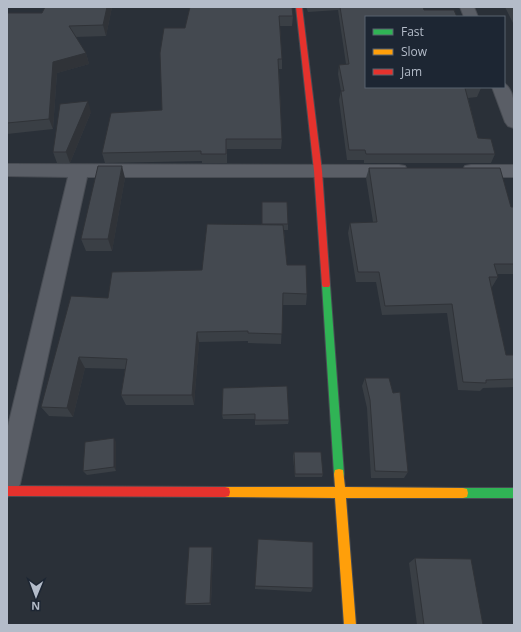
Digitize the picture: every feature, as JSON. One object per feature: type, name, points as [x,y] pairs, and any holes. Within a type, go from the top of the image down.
[{"type":"street","points":[[299,7],[318,171],[350,625]]},
{"type":"street","points":[[500,88],[514,122]]},
{"type":"street","points":[[7,170],[420,171]]},
{"type":"street","points":[[7,484],[79,170]]},
{"type":"street","points":[[451,171],[514,171]]},
{"type":"street","points":[[7,491],[514,493]]},
{"type":"building","points":[[45,7],[107,7],[103,25],[69,26],[86,53],[53,62],[49,119],[7,123],[7,13],[42,13]]},
{"type":"building","points":[[190,7],[292,7],[293,16],[279,16],[282,59],[278,59],[282,139],[226,139],[226,154],[201,154],[201,151],[102,153],[111,113],[162,110],[160,53],[164,28],[185,28]]},
{"type":"building","points":[[340,7],[423,7],[424,10],[454,10],[457,16],[365,16],[365,88],[465,88],[478,138],[491,139],[495,154],[366,154],[365,150],[349,150],[341,91],[344,91],[339,65],[349,64]]},
{"type":"building","points":[[88,101],[66,152],[53,152],[60,104]]},
{"type":"building","points":[[98,166],[122,166],[108,239],[81,239]]},
{"type":"building","points":[[369,168],[500,168],[511,207],[514,207],[514,264],[494,264],[498,277],[489,277],[506,355],[514,355],[514,379],[486,380],[486,383],[463,382],[452,304],[385,306],[379,272],[358,272],[350,223],[377,222]]},
{"type":"building","points":[[262,202],[287,202],[288,224],[262,224]]},
{"type":"building","points":[[207,224],[283,225],[287,265],[306,265],[307,294],[283,293],[282,334],[248,333],[248,331],[197,332],[192,395],[121,395],[127,359],[79,357],[67,408],[41,407],[71,296],[108,298],[112,272],[202,270]]},
{"type":"building","points":[[365,378],[389,378],[393,393],[400,392],[408,472],[375,471],[370,400]]},
{"type":"building","points":[[287,386],[289,420],[255,420],[255,414],[222,415],[223,388]]},
{"type":"building","points":[[114,438],[114,467],[83,471],[85,442]]},
{"type":"building","points":[[294,452],[321,452],[323,474],[295,474]]},
{"type":"building","points":[[258,539],[313,542],[313,588],[255,586]]},
{"type":"building","points":[[189,547],[212,547],[210,603],[185,604]]},
{"type":"building","points":[[415,558],[471,559],[483,625],[424,625]]},
{"type":"traffic: fast","points":[[326,285],[339,474]]},
{"type":"traffic: fast","points":[[463,493],[514,493]]},
{"type":"traffic: slow","points":[[339,474],[350,625]]},
{"type":"traffic: slow","points":[[225,492],[463,493]]},
{"type":"traffic: jam","points":[[299,7],[318,171],[326,285]]},
{"type":"traffic: jam","points":[[7,491],[225,492]]}]
